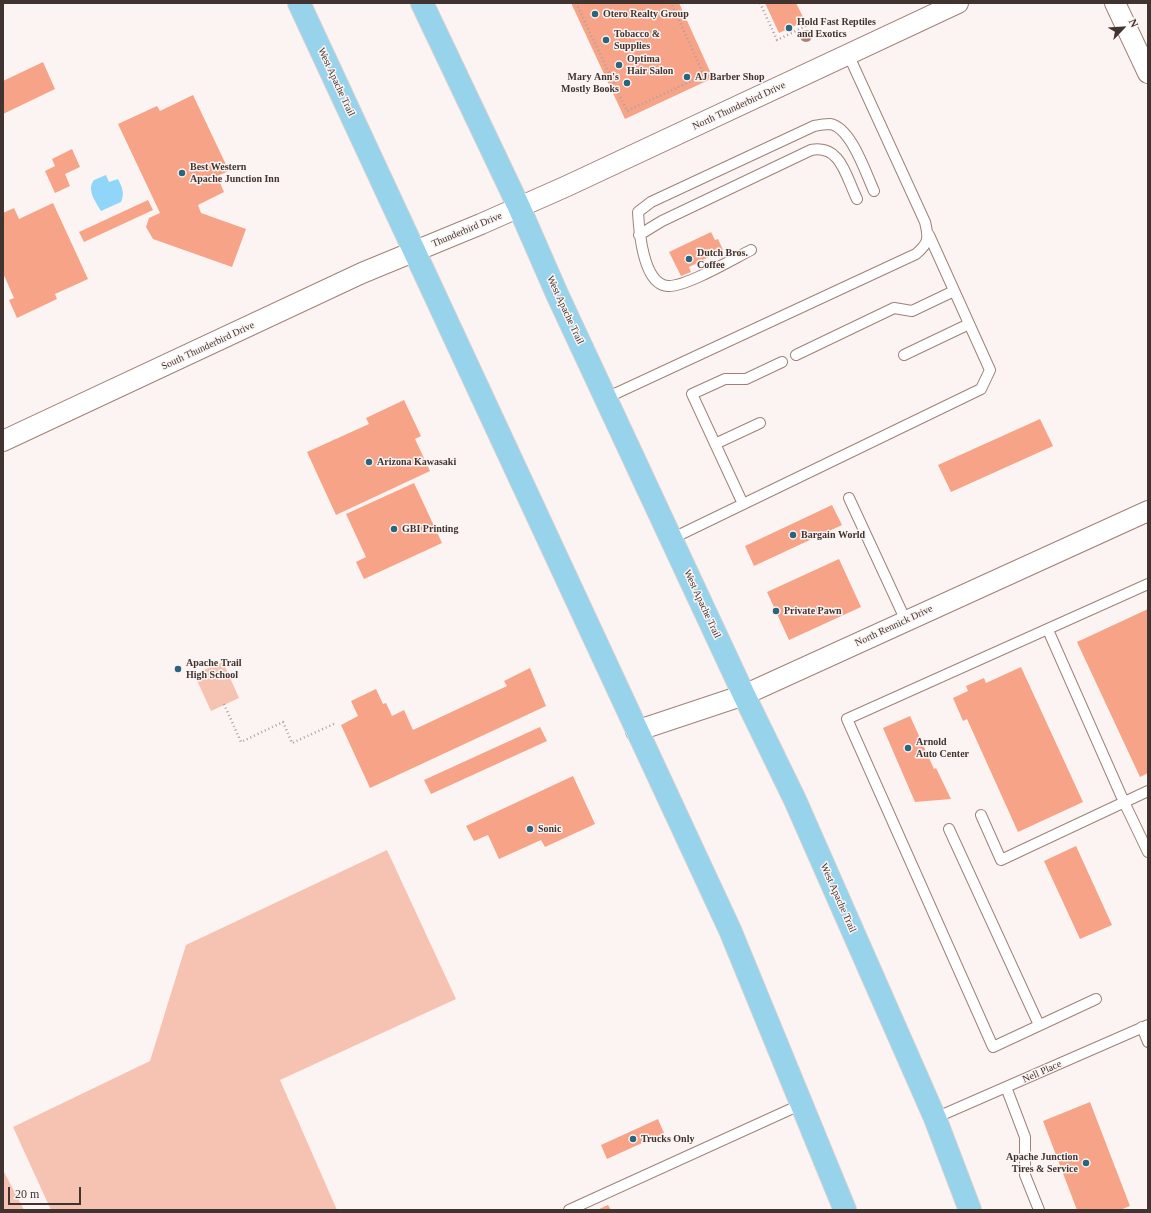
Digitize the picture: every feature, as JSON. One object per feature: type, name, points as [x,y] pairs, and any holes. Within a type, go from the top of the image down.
[{"type":"main road","name":"West Apache Trail","points":[[300,3],[636,731],[730,930],[845,1210]]},
{"type":"main road","name":"West Apache Trail","points":[[422,3],[519,207],[557,294],[744,695],[795,800],[935,1118],[970,1210]]},
{"type":"street","name":"North Thunderbird Drive","points":[[519,207],[958,3]]},
{"type":"street","points":[[1115,3],[1148,72]]},
{"type":"street","name":"Thunderbird Drive","points":[[414,252],[519,207]]},
{"type":"street","name":"South Thunderbird Drive","points":[[3,441],[362,273],[414,252]]},
{"type":"street","name":"North Rennick Drive","points":[[636,731],[744,695],[1148,511]]},
{"type":"lane","points":[[672,539],[981,389],[990,370],[928,235],[925,222],[848,54]]},
{"type":"lane","points":[[751,250],[680,285],[666,286],[654,279],[642,250],[639,235],[638,212],[651,202],[814,126],[830,124],[840,128],[850,139],[874,191]]},
{"type":"lane","points":[[639,235],[662,221],[810,150],[820,148],[830,151],[838,158],[856,199]]},
{"type":"lane","points":[[606,398],[916,254],[925,246],[928,235]]},
{"type":"lane","points":[[796,355],[894,308],[912,311],[954,291]]},
{"type":"lane","points":[[904,355],[969,324]]},
{"type":"lane","points":[[743,504],[692,394],[725,379],[746,379],[782,362]]},
{"type":"lane","points":[[715,444],[760,423]]},
{"type":"lane","points":[[849,498],[906,621]]},
{"type":"lane","points":[[1096,999],[993,1047],[847,719],[1148,584]]},
{"type":"lane","points":[[1048,630],[1124,802],[1148,852]]},
{"type":"lane","points":[[981,815],[1001,860],[1148,791]]},
{"type":"lane","points":[[949,829],[1039,1025]]},
{"type":"lane","points":[[1145,1026],[1148,1042]]},
{"type":"lane","name":"Nell Place","points":[[935,1118],[1145,1026]]},
{"type":"lane","points":[[1006,1087],[1025,1137],[1025,1175],[1039,1210]]},
{"type":"lane","points":[[569,1210],[802,1104]]},
{"type":"path","points":[[576,3],[627,111],[704,75],[670,3]]},
{"type":"path","points":[[760,3],[777,40],[808,25]]},
{"type":"path","points":[[224,704],[241,742],[283,722],[292,743],[336,723]]},
{"type":"shaded area","points":[[223,662],[239,698],[211,711],[194,674]]},
{"type":"shaded area","points":[[387,850],[456,999],[280,1080],[337,1210],[51,1210],[13,1127],[150,1061],[186,945]]},
{"type":"shaded area","points":[[3,1170],[24,1210],[3,1210]]},
{"type":"water","points":[[106,175],[109,182],[118,179],[122,187],[123,196],[121,202],[101,211],[94,200],[91,188],[94,180]]},
{"type":"building","points":[[571,3],[679,3],[713,78],[625,119]]},
{"type":"building","points":[[765,3],[796,3],[805,21],[779,33]]},
{"type":"building","points":[[43,62],[55,89],[3,114],[3,81]]},
{"type":"building","name":"Best Western Apache Junction Inn","points":[[193,95],[229,171],[217,176],[224,192],[198,205],[201,213],[246,229],[232,267],[153,239],[146,227],[149,218],[160,213],[118,124],[157,106],[160,111]]},
{"type":"building","points":[[72,149],[80,167],[65,174],[70,186],[55,193],[45,171],[55,166],[52,159]]},
{"type":"building","points":[[148,200],[153,210],[84,242],[79,232]]},
{"type":"building","points":[[53,203],[88,279],[55,294],[57,299],[17,318],[9,300],[14,298],[3,273],[3,213],[14,208],[19,219]]},
{"type":"building","name":"Dutch Bros. Coffee","points":[[711,232],[715,240],[718,239],[723,250],[689,267],[691,272],[681,276],[669,252]]},
{"type":"building","name":"Arizona Kawasaki","points":[[404,400],[421,436],[415,439],[430,471],[336,515],[307,452],[369,424],[366,418]]},
{"type":"building","points":[[1040,419],[1053,446],[951,492],[938,465]]},
{"type":"building","name":"GBI Printing","points":[[414,483],[442,543],[364,579],[356,562],[366,557],[346,514]]},
{"type":"building","name":"Bargain World","points":[[832,505],[842,525],[754,566],[745,546]]},
{"type":"building","points":[[839,559],[861,607],[789,640],[767,592]]},
{"type":"building","points":[[1148,609],[1148,773],[1140,777],[1077,642]]},
{"type":"building","points":[[1021,667],[1083,802],[1018,832],[967,719],[963,721],[953,698],[968,691],[966,686],[984,678],[986,683]]},
{"type":"building","points":[[530,668],[546,706],[370,788],[341,725],[358,716],[351,701],[376,689],[383,704],[386,703],[392,716],[404,710],[413,730],[507,686],[504,681]]},
{"type":"building","name":"Arnold Auto Center","points":[[910,716],[934,769],[936,768],[951,799],[915,802],[883,728]]},
{"type":"building","points":[[540,727],[547,741],[431,794],[424,780]]},
{"type":"building","points":[[573,776],[595,824],[545,847],[541,840],[499,859],[488,835],[474,841],[466,826]]},
{"type":"building","points":[[1076,846],[1112,925],[1080,939],[1044,861]]},
{"type":"building","name":"Apache Junction Tires & Service","points":[[1090,1102],[1130,1206],[1120,1210],[1077,1210],[1043,1121]]},
{"type":"building","name":"Trucks Only","points":[[658,1119],[664,1133],[607,1159],[601,1145]]},
{"type":"building","points":[[608,1205],[611,1210],[597,1210]]},
{"type":"place","name":"Otero Realty Group","points":[[595,14]]},
{"type":"place","name":"Hold Fast Reptiles and Exotics","points":[[789,28]]},
{"type":"place","name":"Tobacco & Supplies","points":[[606,40]]},
{"type":"place","name":"Optima Hair Salon","points":[[619,65]]},
{"type":"place","name":"AJ Barber Shop","points":[[687,77]]},
{"type":"place","name":"Mary Ann's Mostly Books","points":[[627,83]]},
{"type":"place","name":"Best Western Apache Junction Inn","points":[[182,173]]},
{"type":"place","name":"Dutch Bros. Coffee","points":[[689,259]]},
{"type":"place","name":"Arizona Kawasaki","points":[[369,462]]},
{"type":"place","name":"GBI Printing","points":[[394,529]]},
{"type":"place","name":"Bargain World","points":[[793,535]]},
{"type":"place","name":"Private Pawn","points":[[776,611]]},
{"type":"place","name":"Apache Trail High School","points":[[178,669]]},
{"type":"place","name":"Arnold Auto Center","points":[[908,748]]},
{"type":"place","name":"Sonic","points":[[530,829]]},
{"type":"place","name":"Trucks Only","points":[[633,1139]]},
{"type":"place","name":"Apache Junction Tires & Service","points":[[1086,1163]]}]
